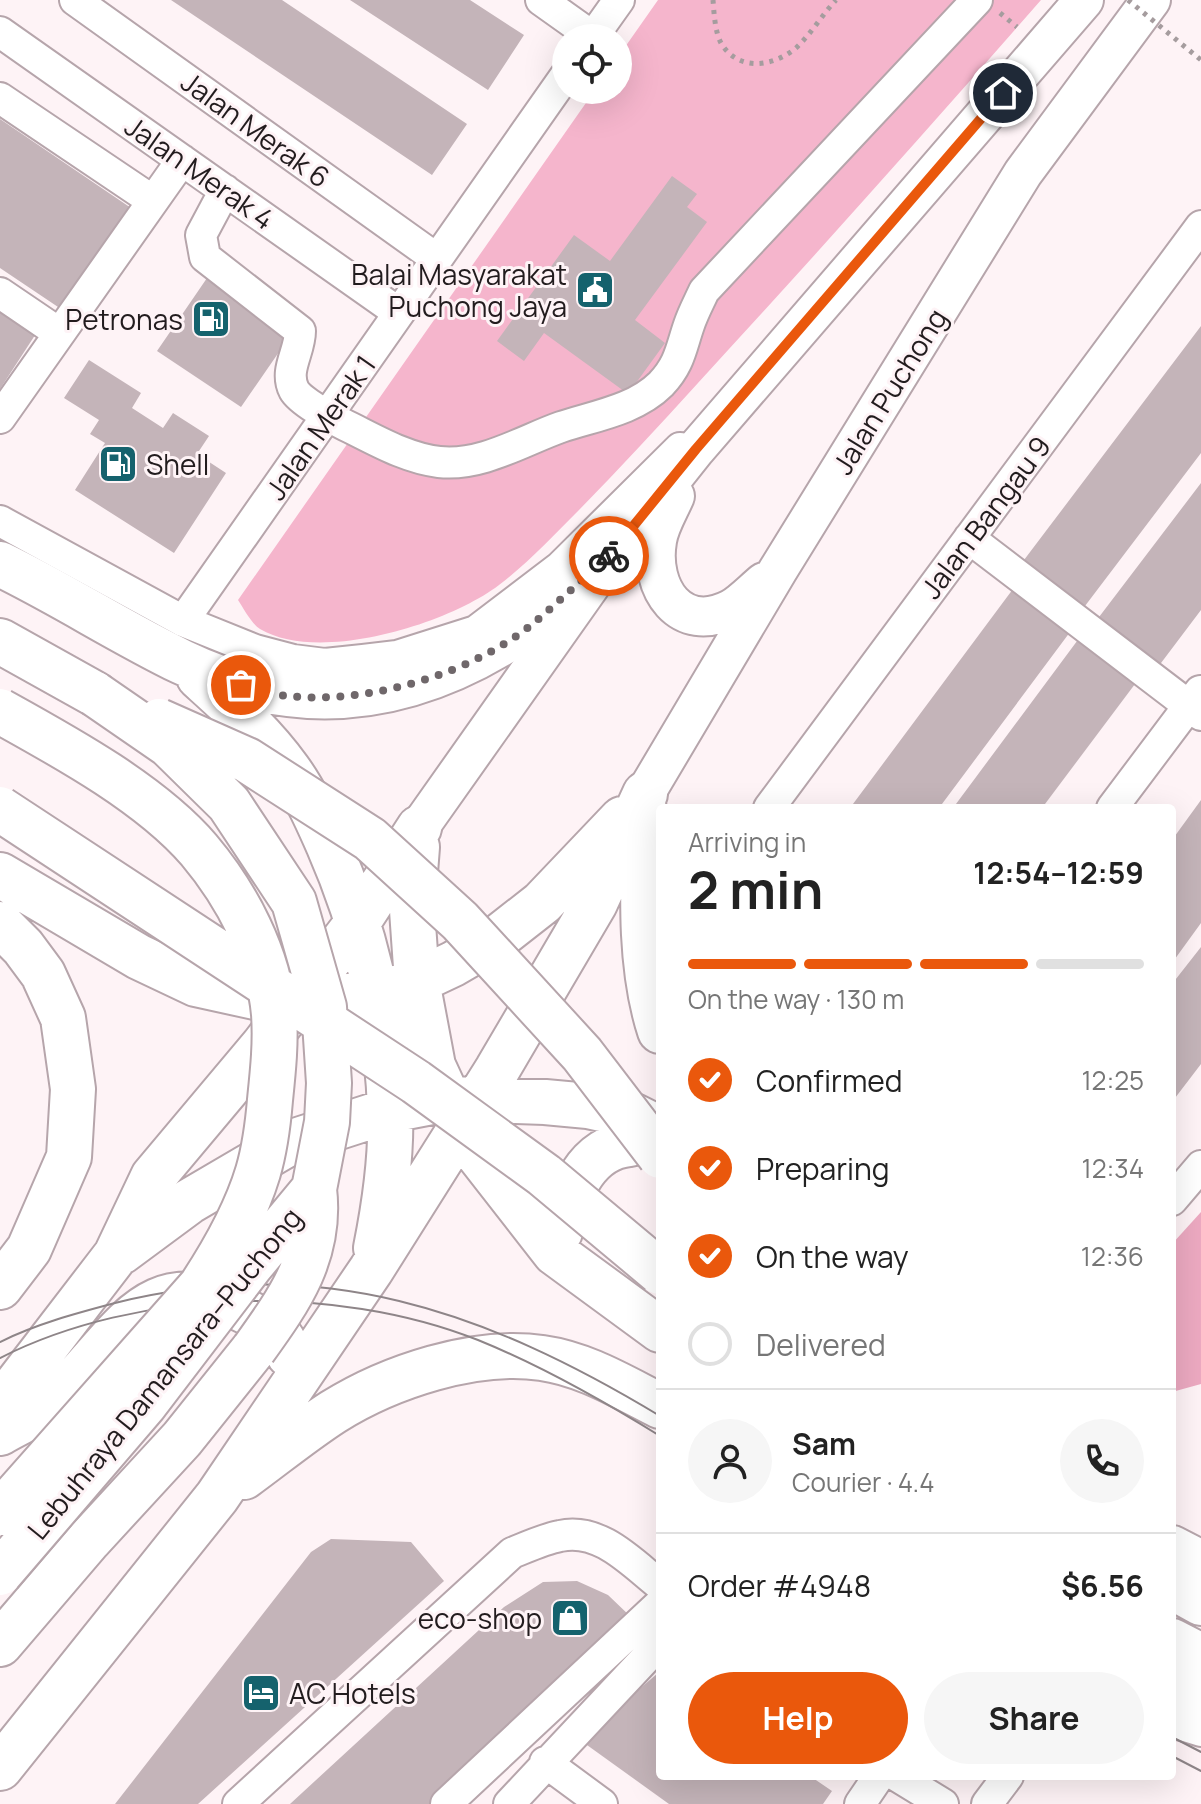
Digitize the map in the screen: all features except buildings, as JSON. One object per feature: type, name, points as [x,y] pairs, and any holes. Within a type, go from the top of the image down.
[{"type":"highway","points":[[0,564],[58,573],[183,641],[241,685],[288,696],[333,697],[395,688],[434,678],[474,660],[535,622],[614,552]]},
{"type":"highway","name":"Lebuhraya Damansara–Puchong","points":[[0,641],[95,694],[169,745],[229,804],[294,902],[324,1007],[329,1083],[327,1122],[314,1189],[251,1265],[145,1404],[0,1573]]},
{"type":"highway","points":[[183,641],[288,768],[308,799],[358,922],[397,988],[433,1066],[462,1109],[477,1153],[555,1253],[656,1327]]},
{"type":"highway","points":[[95,694],[247,760],[370,839],[460,921],[582,1054],[656,1151]]},
{"type":"highway","name":"Lebuhraya Damansara–Puchong","points":[[0,711],[59,744],[146,802],[197,848],[221,879],[255,940],[267,975],[274,1014],[275,1062],[258,1173],[225,1250],[201,1286],[0,1513]]},
{"type":"highway","points":[[0,875],[139,957],[196,984],[264,999],[397,988],[496,939],[542,903],[645,794]]},
{"type":"highway","points":[[645,794],[644,910],[650,1000],[656,1019]]},
{"type":"highway","points":[[0,1768],[217,1497],[371,1270],[462,1109],[595,903],[645,794]]},
{"type":"highway","points":[[0,809],[416,1082],[544,1175],[656,1269]]},
{"type":"highway","points":[[0,1406],[116,1255],[153,1177],[301,997],[358,922],[419,828]]},
{"type":"highway","points":[[371,1270],[384,1204],[397,988],[412,910],[419,828]]},
{"type":"highway","points":[[0,924],[23,947],[43,974],[63,1018],[73,1089],[69,1157],[29,1249],[0,1287]]},
{"type":"highway","points":[[116,1255],[190,1201],[289,1143],[391,1110],[588,1106],[634,1116],[656,1127]]},
{"type":"highway","points":[[555,1253],[566,1205],[592,1159],[612,1145],[649,1142],[656,1145]]},
{"type":"highway","points":[[0,1644],[89,1540],[182,1439],[276,1318],[309,1256],[317,1214],[314,1189]]},
{"type":"highway","points":[[0,1433],[54,1402],[133,1315],[155,1299],[182,1294],[230,1303],[260,1318],[277,1331],[286,1344],[291,1364],[290,1391]]},
{"type":"highway","points":[[217,1497],[334,1412],[412,1374],[448,1364],[493,1358],[541,1358],[588,1370],[656,1404]]},
{"type":"highway","points":[[1176,1550],[1201,1563]]},
{"type":"highway","points":[[1176,1589],[1201,1603]]},
{"type":"highway","points":[[1176,1643],[1201,1656]]},
{"type":"highway","points":[[1176,1688],[1201,1697]]},
{"type":"main road","points":[[419,828],[614,552],[696,449],[1084,0]]},
{"type":"main road","name":"Jalan Puchong","points":[[645,794],[778,570],[1023,173],[1151,0]]},
{"type":"main road","points":[[696,449],[657,538],[655,561],[659,584],[670,601],[686,614],[707,617],[731,609],[778,570]]},
{"type":"street","name":"Jalan Merak 6","points":[[75,0],[437,259]]},
{"type":"street","points":[[541,0],[574,24]]},
{"type":"street","points":[[601,24],[619,0]]},
{"type":"street","points":[[225,190],[201,235],[205,257],[300,331],[300,344],[289,372],[294,392],[328,417],[403,453],[441,463],[478,458],[527,443],[559,427],[624,408],[659,386],[679,360],[689,324],[704,291],[977,0]]},
{"type":"street","name":"Jalan Merak 4","points":[[0,32],[399,313]]},
{"type":"street","name":"Jalan Merak 1","points":[[183,641],[328,417],[552,95]]},
{"type":"street","points":[[0,98],[153,201]]},
{"type":"street","points":[[0,418],[182,160]]},
{"type":"street","name":"Jalan Bangau 9","points":[[772,804],[1200,228]]},
{"type":"street","points":[[0,293],[59,333]]},
{"type":"street","points":[[183,641],[255,650],[325,664],[397,656],[476,631],[560,567],[648,478],[766,368]]},
{"type":"street","points":[[0,521],[58,573]]},
{"type":"street","points":[[969,538],[1197,703],[1115,804]]},
{"type":"street","points":[[1176,1195],[1201,1166]]},
{"type":"street","points":[[246,1802],[512,1553],[562,1535],[586,1535],[612,1547],[656,1582]]},
{"type":"street","points":[[446,1804],[656,1608]]},
{"type":"street","points":[[509,1804],[545,1762],[656,1647]]},
{"type":"street","points":[[1176,1723],[1201,1731]]},
{"type":"street","points":[[545,1762],[602,1804]]},
{"type":"street","points":[[860,1804],[876,1780]]},
{"type":"street","points":[[904,1780],[943,1804]]},
{"type":"street","points":[[987,1804],[1005,1780]]},
{"type":"path","points":[[713,0],[721,42],[738,61],[757,64],[780,60],[799,45],[836,0]]},
{"type":"path","points":[[1128,0],[1201,60]]},
{"type":"shaded area","points":[[658,0],[1041,0],[669,415],[510,577],[477,600],[417,625],[382,635],[348,641],[315,642],[285,639],[260,629],[238,600],[585,104],[632,104],[632,37]]},
{"type":"shaded area","points":[[1201,1212],[1201,1384],[1176,1391],[1176,1240]]},
{"type":"tram line","points":[[0,1342],[42,1324],[86,1311],[190,1289],[262,1284],[332,1289],[399,1301],[465,1321],[530,1347],[656,1414]]},
{"type":"tram line","points":[[0,1358],[54,1335],[113,1318],[174,1307],[237,1301],[300,1302],[362,1309],[422,1322],[502,1350],[571,1384],[656,1434]]},
{"type":"tram line","points":[[1176,1739],[1201,1752]]},
{"type":"tram line","points":[[1176,1758],[1201,1771]]},
{"type":"way so far","points":[[241,685],[288,696],[333,697],[382,691],[434,678],[474,660],[535,622],[609,556]]},
{"type":"place","name":"Balai Masyarakat Puchong Jaya","points":[[595,290]]},
{"type":"place","name":"Petronas","points":[[211,319]]},
{"type":"place","name":"Shell","points":[[118,464]]},
{"type":"place","name":"eco-shop","points":[[570,1618]]},
{"type":"place","name":"AC Hotels","points":[[261,1693]]},
{"type":"route","points":[[609,556],[696,449],[1003,93]]}]
